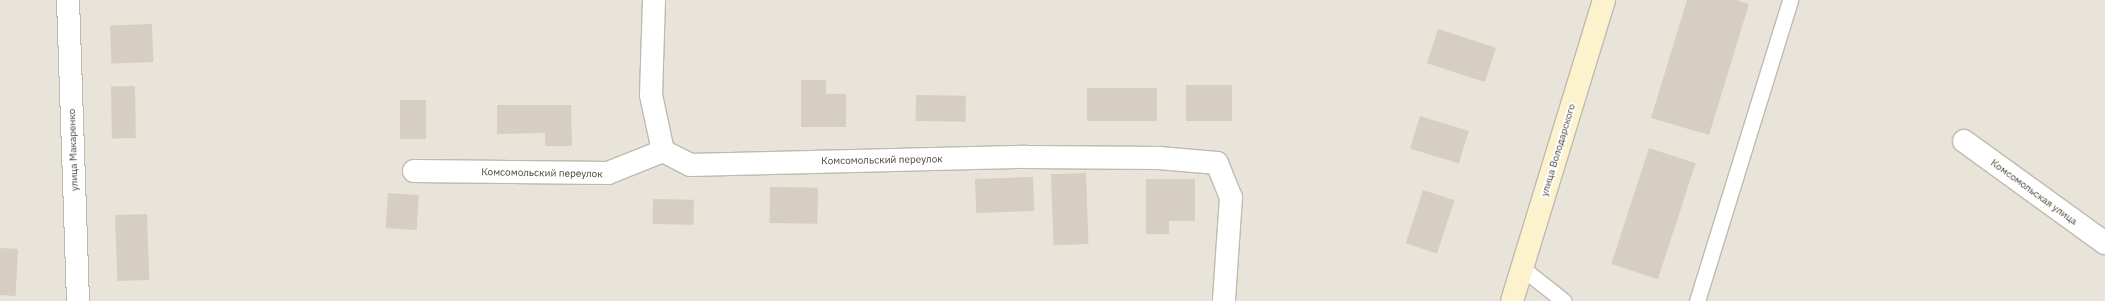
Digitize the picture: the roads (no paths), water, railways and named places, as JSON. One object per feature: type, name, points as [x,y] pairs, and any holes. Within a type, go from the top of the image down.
[{"type":"main road","name":"улица Володарского","points":[[1512,301],[1604,0]]},
{"type":"street","name":"улица Макаренко","points":[[68,0],[78,301]]},
{"type":"street","points":[[654,0],[651,95],[663,151]]},
{"type":"street","name":"Комсомольская улица","points":[[1964,141],[2105,243]]},
{"type":"street","name":"Комсомольский переулок","points":[[414,171],[608,173],[663,151],[690,165],[1026,157],[1159,158],[1217,163],[1231,197],[1224,301]]},
{"type":"lane","points":[[1697,301],[1790,0]]},
{"type":"lane","points":[[1522,268],[1564,301]]}]
